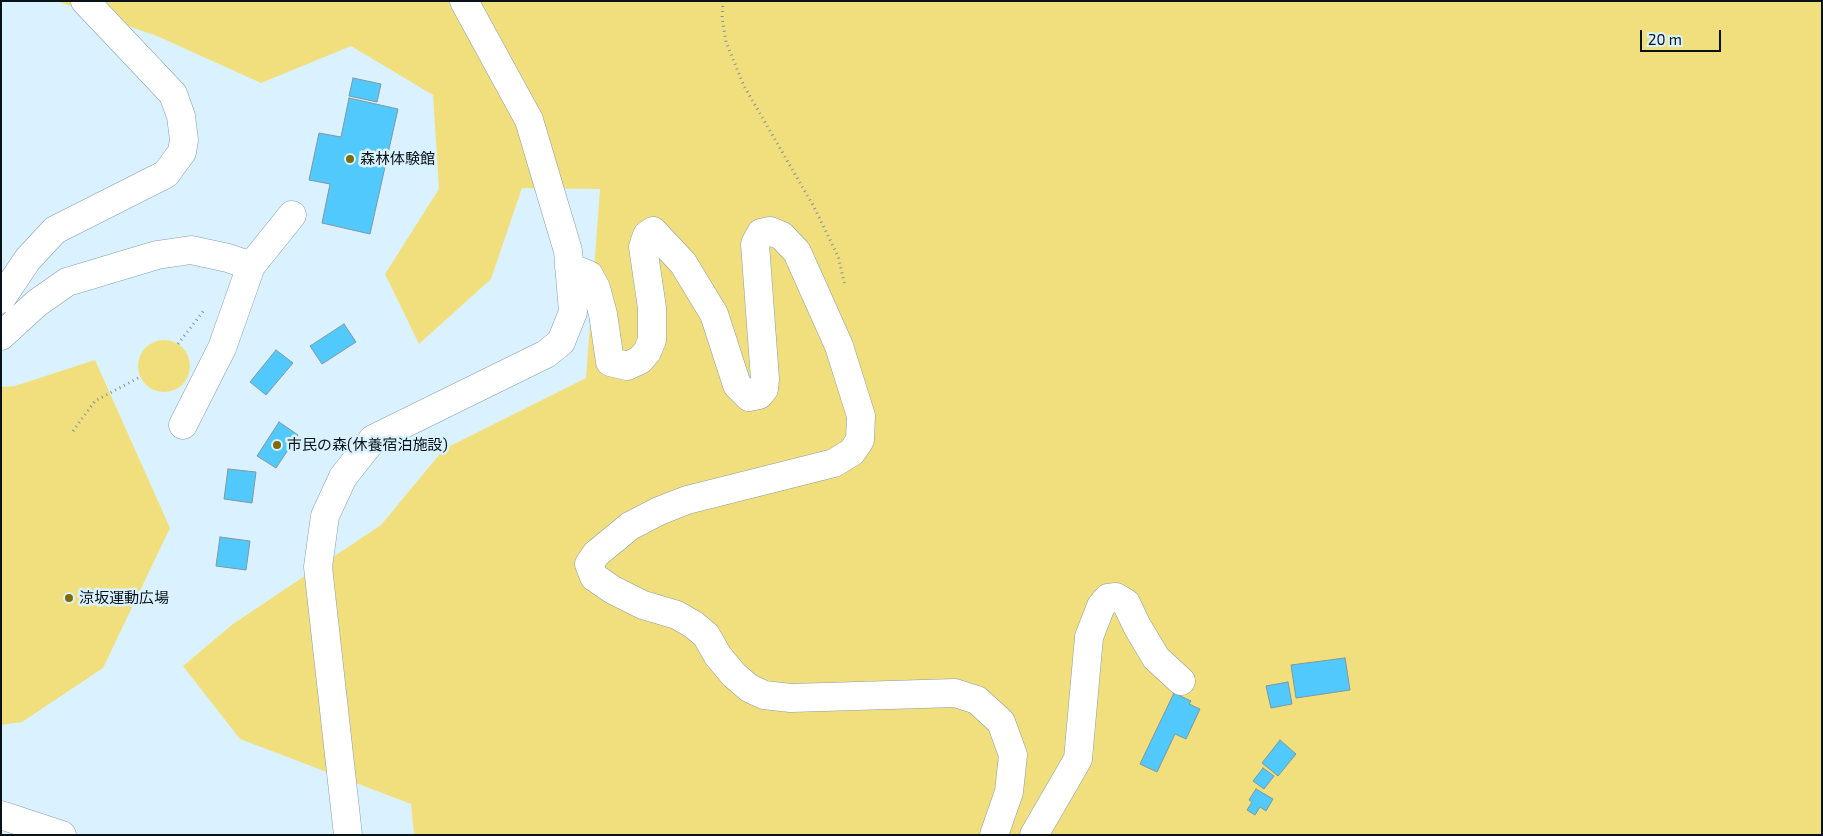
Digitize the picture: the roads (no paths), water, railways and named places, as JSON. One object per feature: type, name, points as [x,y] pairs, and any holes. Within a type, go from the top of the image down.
[{"type":"street","points":[[1,299],[28,259],[55,230],[166,174],[182,152],[184,140],[181,116],[174,94],[85,1]]},
{"type":"street","points":[[348,835],[318,567],[325,516],[343,477],[373,439],[546,354],[560,342],[573,312],[568,251],[529,120],[464,1]]},
{"type":"street","points":[[183,425],[222,348],[251,266],[292,215]]},
{"type":"street","points":[[569,267],[589,274],[596,288],[603,314],[610,362],[627,366],[640,360],[647,352],[652,340],[652,308],[643,247],[647,235],[653,232],[683,263],[714,314],[737,385],[749,397],[759,395],[764,389],[765,379],[755,244],[761,233],[770,231],[782,236],[797,252],[839,346],[860,416],[860,440],[852,452],[834,463],[696,498],[659,511],[630,526],[596,554],[589,564],[594,577],[613,590],[642,605],[677,616],[694,625],[706,635],[734,675],[749,688],[764,695],[790,698],[955,693],[977,700],[1001,722],[1013,754],[1009,792],[994,835]]},
{"type":"street","points":[[1,336],[37,303],[67,282],[149,257],[192,250],[228,258],[251,266]]},
{"type":"street","points":[[1034,835],[1078,759],[1089,637],[1101,606],[1108,598],[1116,597],[1126,603],[1156,658],[1181,681]]},
{"type":"street","points":[[1,815],[62,835]]},
{"type":"place","name":"森林体験館","points":[[350,159]]},
{"type":"place","name":"市民の森(休養宿泊施設)","points":[[277,445]]},
{"type":"place","name":"涼坂運動広場","points":[[69,598]]}]
